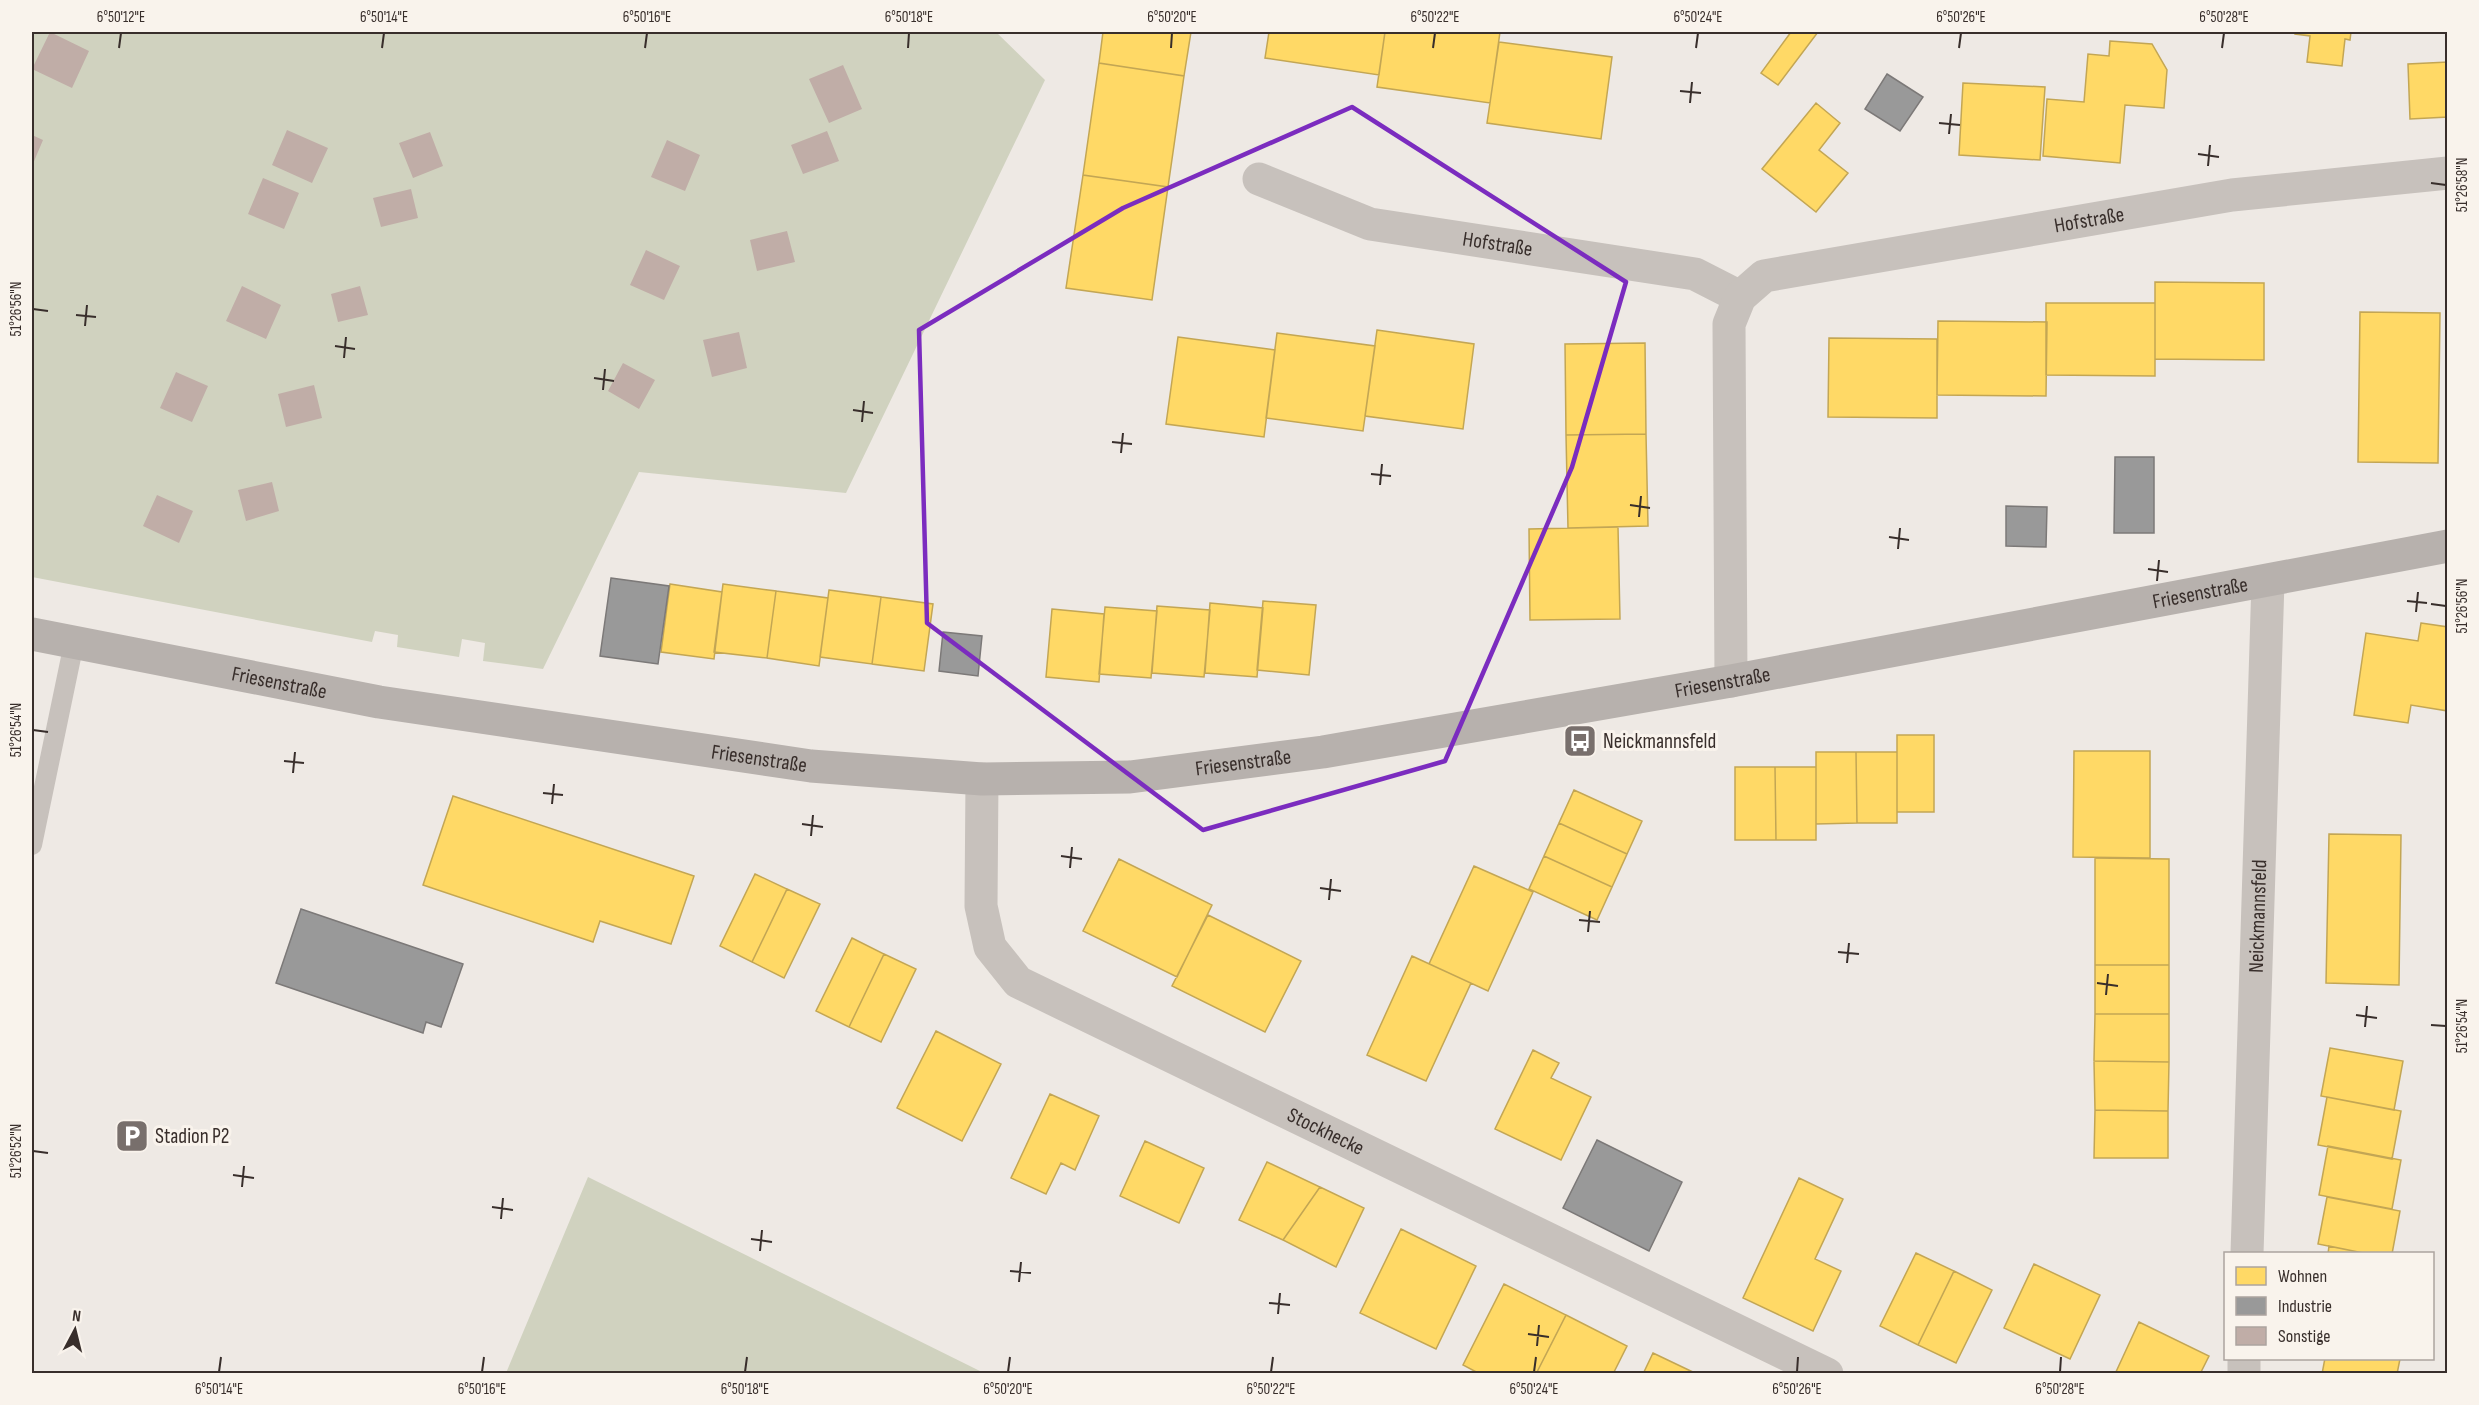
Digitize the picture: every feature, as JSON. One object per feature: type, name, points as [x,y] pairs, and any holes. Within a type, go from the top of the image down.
[{"type":"street","name":"Hofstraße","points":[[1731,681],[1729,324],[1740,297],[1764,276],[2232,195],[2448,173]]},
{"type":"street","name":"Hofstraße","points":[[1258,180],[1370,224],[1695,274],[1740,297]]},
{"type":"street","name":"Friesenstraße","points":[[32,634],[379,702],[811,766],[982,779],[1130,777],[1312,754],[1731,681],[1896,648],[2448,546]]},
{"type":"street","name":"Neickmannsfeld","points":[[2247,1252],[2268,581]]},
{"type":"street","name":"Stockhecke","points":[[982,779],[981,906],[990,947],[1017,982],[1827,1374]]},
{"type":"lane","points":[[32,845],[74,643]]},
{"type":"highlighted area","points":[[1352,107],[1626,282],[1572,467],[1445,761],[1203,830],[927,623],[919,330],[1123,208]]},
{"type":"green space","points":[[32,32],[996,32],[1045,80],[846,493],[639,472],[543,669],[483,661],[485,643],[462,639],[459,657],[397,647],[398,635],[375,631],[372,642],[32,577]]},
{"type":"green space","points":[[588,1177],[984,1373],[506,1373]]},
{"type":"building: Wohnen","points":[[1103,32],[1191,32],[1184,76],[1099,63]]},
{"type":"building: Wohnen","points":[[1269,32],[1385,32],[1379,75],[1265,58]]},
{"type":"building: Wohnen","points":[[1385,32],[1500,32],[1490,103],[1377,87]]},
{"type":"building: Wohnen","points":[[1791,32],[1818,32],[1778,85],[1761,73]]},
{"type":"building: Wohnen","points":[[2295,32],[2351,32],[2350,40],[2345,39],[2342,66],[2307,62],[2310,36],[2295,34]]},
{"type":"building: Wohnen","points":[[2110,41],[2152,44],[2167,70],[2164,108],[2125,105],[2120,163],[2043,156],[2047,99],[2084,102],[2088,54],[2109,56]]},
{"type":"building: Wohnen","points":[[1499,42],[1612,57],[1601,139],[1487,123]]},
{"type":"building: Wohnen","points":[[2448,62],[2448,117],[2410,119],[2408,64]]},
{"type":"building: Wohnen","points":[[1099,63],[1184,76],[1168,187],[1083,175]]},
{"type":"building: Wohnen","points":[[1963,83],[2045,87],[2040,160],[1959,155]]},
{"type":"building: Wohnen","points":[[1816,103],[1840,123],[1819,150],[1848,173],[1816,212],[1762,169]]},
{"type":"building: Wohnen","points":[[1083,175],[1168,187],[1152,300],[1066,288]]},
{"type":"building: Wohnen","points":[[2155,282],[2264,283],[2264,360],[2155,359]]},
{"type":"building: Wohnen","points":[[2046,303],[2155,303],[2155,376],[2046,375]]},
{"type":"building: Wohnen","points":[[2360,312],[2440,313],[2438,463],[2358,462]]},
{"type":"building: Wohnen","points":[[1938,321],[2047,322],[2046,396],[1937,395]]},
{"type":"building: Wohnen","points":[[1377,330],[1474,344],[1463,429],[1365,416]]},
{"type":"building: Wohnen","points":[[1277,333],[1375,346],[1363,431],[1266,418]]},
{"type":"building: Wohnen","points":[[1178,337],[1275,350],[1264,437],[1166,424]]},
{"type":"building: Wohnen","points":[[1829,338],[1937,339],[1937,418],[1828,417]]},
{"type":"building: Wohnen","points":[[1645,343],[1646,434],[1566,435],[1565,344]]},
{"type":"building: Wohnen","points":[[1646,434],[1648,526],[1568,528],[1566,435]]},
{"type":"building: Wohnen","points":[[1618,527],[1620,619],[1530,620],[1529,529]]},
{"type":"building: Wohnen","points":[[670,584],[722,592],[714,659],[661,652]]},
{"type":"building: Wohnen","points":[[723,584],[776,591],[767,658],[714,652]]},
{"type":"building: Wohnen","points":[[829,590],[881,597],[872,664],[820,657]]},
{"type":"building: Wohnen","points":[[776,591],[828,598],[819,666],[767,658]]},
{"type":"building: Wohnen","points":[[881,597],[933,604],[924,671],[872,664]]},
{"type":"building: Wohnen","points":[[1263,601],[1316,605],[1309,675],[1257,670]]},
{"type":"building: Wohnen","points":[[1210,603],[1263,608],[1257,677],[1205,673]]},
{"type":"building: Wohnen","points":[[1157,606],[1210,610],[1204,677],[1152,673]]},
{"type":"building: Wohnen","points":[[1105,607],[1157,611],[1151,678],[1099,674]]},
{"type":"building: Wohnen","points":[[1052,609],[1104,614],[1099,682],[1046,677]]},
{"type":"building: Wohnen","points":[[2421,623],[2448,627],[2448,711],[2411,705],[2408,723],[2354,715],[2366,633],[2418,641]]},
{"type":"building: Wohnen","points":[[1897,735],[1934,735],[1934,812],[1897,812]]},
{"type":"building: Wohnen","points":[[2074,751],[2150,751],[2150,858],[2073,857]]},
{"type":"building: Wohnen","points":[[1816,752],[1856,752],[1857,823],[1816,824]]},
{"type":"building: Wohnen","points":[[1856,752],[1897,752],[1897,823],[1857,823]]},
{"type":"building: Wohnen","points":[[1735,767],[1775,767],[1776,840],[1735,840]]},
{"type":"building: Wohnen","points":[[1775,767],[1816,767],[1816,840],[1776,840]]},
{"type":"building: Wohnen","points":[[1574,790],[1642,821],[1627,854],[1559,823]]},
{"type":"building: Wohnen","points":[[453,796],[694,876],[671,944],[600,921],[593,942],[423,885]]},
{"type":"building: Wohnen","points":[[1559,823],[1627,854],[1612,887],[1544,856]]},
{"type":"building: Wohnen","points":[[2329,834],[2401,835],[2399,985],[2326,983]]},
{"type":"building: Wohnen","points":[[1544,856],[1612,887],[1597,920],[1529,889]]},
{"type":"building: Wohnen","points":[[2095,858],[2169,859],[2169,965],[2095,965]]},
{"type":"building: Wohnen","points":[[1119,859],[1212,905],[1177,977],[1083,931]]},
{"type":"building: Wohnen","points":[[1474,866],[1533,892],[1488,991],[1429,964]]},
{"type":"building: Wohnen","points":[[755,874],[787,889],[752,962],[720,946]]},
{"type":"building: Wohnen","points":[[787,889],[820,904],[784,978],[752,962]]},
{"type":"building: Wohnen","points":[[1208,915],[1301,961],[1265,1032],[1172,986]]},
{"type":"building: Wohnen","points":[[852,938],[884,954],[849,1027],[816,1011]]},
{"type":"building: Wohnen","points":[[884,954],[916,969],[881,1042],[849,1027]]},
{"type":"building: Wohnen","points":[[1412,956],[1471,983],[1426,1081],[1367,1055]]},
{"type":"building: Wohnen","points":[[2095,965],[2169,965],[2169,1014],[2095,1014]]},
{"type":"building: Wohnen","points":[[2095,1014],[2169,1014],[2169,1062],[2094,1061]]},
{"type":"building: Wohnen","points":[[936,1031],[1001,1064],[962,1141],[897,1108]]},
{"type":"building: Wohnen","points":[[2330,1048],[2403,1061],[2394,1110],[2321,1096]]},
{"type":"building: Wohnen","points":[[1533,1050],[1559,1063],[1551,1078],[1591,1097],[1561,1160],[1495,1129]]},
{"type":"building: Wohnen","points":[[2094,1061],[2169,1062],[2168,1111],[2095,1110]]},
{"type":"building: Wohnen","points":[[1050,1094],[1099,1116],[1075,1170],[1061,1163],[1046,1194],[1011,1178]]},
{"type":"building: Wohnen","points":[[2327,1097],[2401,1111],[2392,1159],[2318,1145]]},
{"type":"building: Wohnen","points":[[2095,1110],[2168,1111],[2168,1158],[2094,1158]]},
{"type":"building: Wohnen","points":[[1145,1141],[1204,1168],[1179,1223],[1120,1196]]},
{"type":"building: Wohnen","points":[[2328,1146],[2401,1160],[2392,1209],[2319,1195]]},
{"type":"building: Wohnen","points":[[1267,1162],[1320,1187],[1283,1240],[1239,1220]]},
{"type":"building: Wohnen","points":[[1799,1178],[1843,1199],[1815,1259],[1841,1271],[1813,1331],[1743,1298]]},
{"type":"building: Wohnen","points":[[1320,1187],[1364,1208],[1336,1267],[1283,1240]]},
{"type":"building: Wohnen","points":[[2327,1197],[2400,1211],[2392,1252],[2358,1252],[2318,1244]]},
{"type":"building: Wohnen","points":[[1401,1229],[1476,1266],[1436,1349],[1360,1313]]},
{"type":"building: Wohnen","points":[[2329,1246],[2358,1252],[2328,1252]]},
{"type":"building: Wohnen","points":[[1916,1253],[1954,1271],[1918,1345],[1880,1326]]},
{"type":"building: Wohnen","points":[[2034,1264],[2100,1295],[2070,1359],[2004,1328]]},
{"type":"building: Wohnen","points":[[1954,1271],[1992,1290],[1956,1363],[1918,1345]]},
{"type":"building: Wohnen","points":[[1504,1284],[1566,1315],[1536,1374],[1480,1374],[1463,1365]]},
{"type":"building: Wohnen","points":[[1566,1315],[1627,1346],[1613,1374],[1536,1374]]},
{"type":"building: Wohnen","points":[[2139,1322],[2209,1356],[2200,1374],[2115,1374]]},
{"type":"building: Wohnen","points":[[1653,1353],[1697,1374],[1643,1374]]},
{"type":"building: Wohnen","points":[[2325,1360],[2400,1360],[2397,1374],[2322,1374]]},
{"type":"building: Industrie","points":[[1887,74],[1923,97],[1900,131],[1865,109]]},
{"type":"building: Industrie","points":[[2115,457],[2154,457],[2154,533],[2114,533]]},
{"type":"building: Industrie","points":[[2006,506],[2047,507],[2046,547],[2006,546]]},
{"type":"building: Industrie","points":[[611,578],[669,586],[658,664],[600,656]]},
{"type":"building: Industrie","points":[[943,632],[982,636],[978,676],[939,671]]},
{"type":"building: Industrie","points":[[301,909],[463,964],[441,1027],[426,1022],[423,1033],[276,983]]},
{"type":"building: Industrie","points":[[1597,1140],[1682,1182],[1649,1251],[1563,1208]]},
{"type":"building: Sonstige","points":[[50,32],[89,51],[72,88],[32,69]]},
{"type":"building: Sonstige","points":[[843,65],[862,109],[829,123],[809,79]]},
{"type":"building: Sonstige","points":[[287,130],[328,148],[312,183],[272,165]]},
{"type":"building: Sonstige","points":[[827,131],[839,161],[803,174],[791,145]]},
{"type":"building: Sonstige","points":[[430,132],[443,166],[413,178],[399,143]]},
{"type":"building: Sonstige","points":[[32,135],[43,140],[32,166]]},
{"type":"building: Sonstige","points":[[667,140],[700,155],[685,191],[651,177]]},
{"type":"building: Sonstige","points":[[263,178],[299,193],[284,229],[248,214]]},
{"type":"building: Sonstige","points":[[411,189],[418,218],[381,227],[373,198]]},
{"type":"building: Sonstige","points":[[787,231],[795,262],[757,271],[750,240]]},
{"type":"building: Sonstige","points":[[646,250],[680,266],[664,300],[630,285]]},
{"type":"building: Sonstige","points":[[242,286],[281,305],[266,339],[226,321]]},
{"type":"building: Sonstige","points":[[360,286],[368,315],[338,322],[331,294]]},
{"type":"building: Sonstige","points":[[739,332],[747,368],[712,377],[703,340]]},
{"type":"building: Sonstige","points":[[623,363],[655,380],[639,409],[608,391]]},
{"type":"building: Sonstige","points":[[176,372],[208,386],[192,422],[160,408]]},
{"type":"building: Sonstige","points":[[314,385],[322,418],[286,427],[278,394]]},
{"type":"building: Sonstige","points":[[272,482],[279,511],[246,521],[238,490]]},
{"type":"building: Sonstige","points":[[157,495],[193,511],[179,543],[143,526]]},
{"type":"place","name":"Neickmannsfeld","points":[[1580,741]]},
{"type":"place","name":"Stadion P2","points":[[132,1136]]}]
